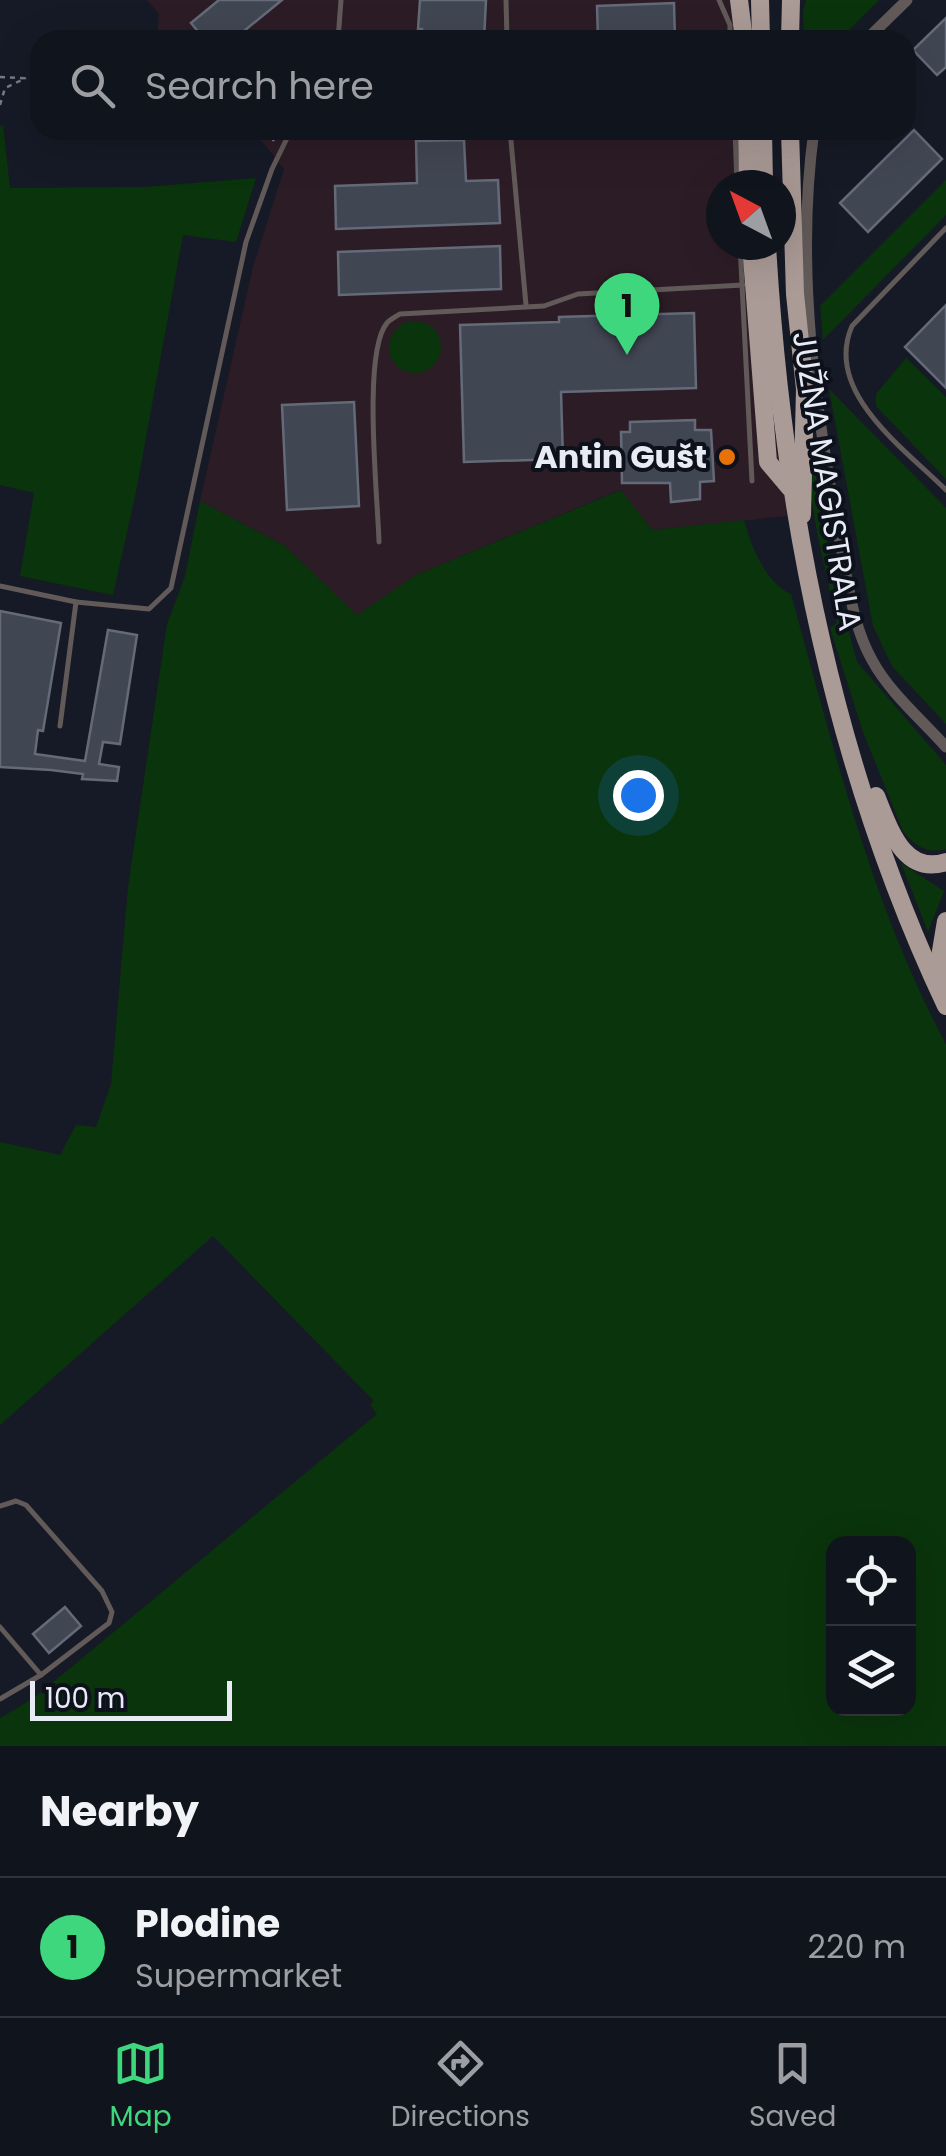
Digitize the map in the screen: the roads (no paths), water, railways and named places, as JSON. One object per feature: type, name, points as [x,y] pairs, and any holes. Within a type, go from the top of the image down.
[{"type":"main road","points":[[737,0],[743,30]]},
{"type":"main road","points":[[760,0],[761,30]]},
{"type":"main road","points":[[790,30],[791,0]]},
{"type":"main road","points":[[747,140],[748,170]]},
{"type":"main road","points":[[763,140],[764,170]]},
{"type":"main road","points":[[790,140],[795,294],[805,389],[804,565]]},
{"type":"main road","points":[[752,260],[768,462],[790,488]]},
{"type":"main road","name":"JUŽNA MAGISTRALA","points":[[768,260],[790,488],[823,654],[880,844],[944,1002]]},
{"type":"main road","points":[[858,769],[876,794],[896,842],[908,856],[929,866],[946,862]]},
{"type":"main road","points":[[944,1002],[940,956],[946,920]]},
{"type":"street","points":[[876,30],[906,0]]},
{"type":"street","points":[[813,140],[807,210],[813,369],[848,582],[871,660],[946,747]]},
{"type":"lane","points":[[339,30],[342,0]]},
{"type":"lane","points":[[506,0],[507,30]]},
{"type":"lane","points":[[719,0],[730,30]]},
{"type":"lane","points":[[0,586],[76,602],[149,609],[171,588],[246,242],[286,140]]},
{"type":"lane","points":[[511,140],[526,305]]},
{"type":"lane","points":[[735,140],[736,170]]},
{"type":"lane","points":[[946,228],[852,326],[845,342],[844,360],[855,389],[872,416],[946,490]]},
{"type":"lane","points":[[741,260],[752,481]]},
{"type":"lane","points":[[379,542],[373,376],[387,322],[400,314],[544,306],[578,294],[743,286]]},
{"type":"lane","points":[[60,726],[76,602]]},
{"type":"lane","points":[[0,1506],[16,1501],[26,1505],[110,1604],[109,1623],[40,1675],[0,1699]]},
{"type":"lane","points":[[0,1627],[40,1675]]},
{"type":"place","name":"Plodine","points":[[627,355]]},
{"type":"place","name":"Antin Gušt","points":[[727,457]]}]
